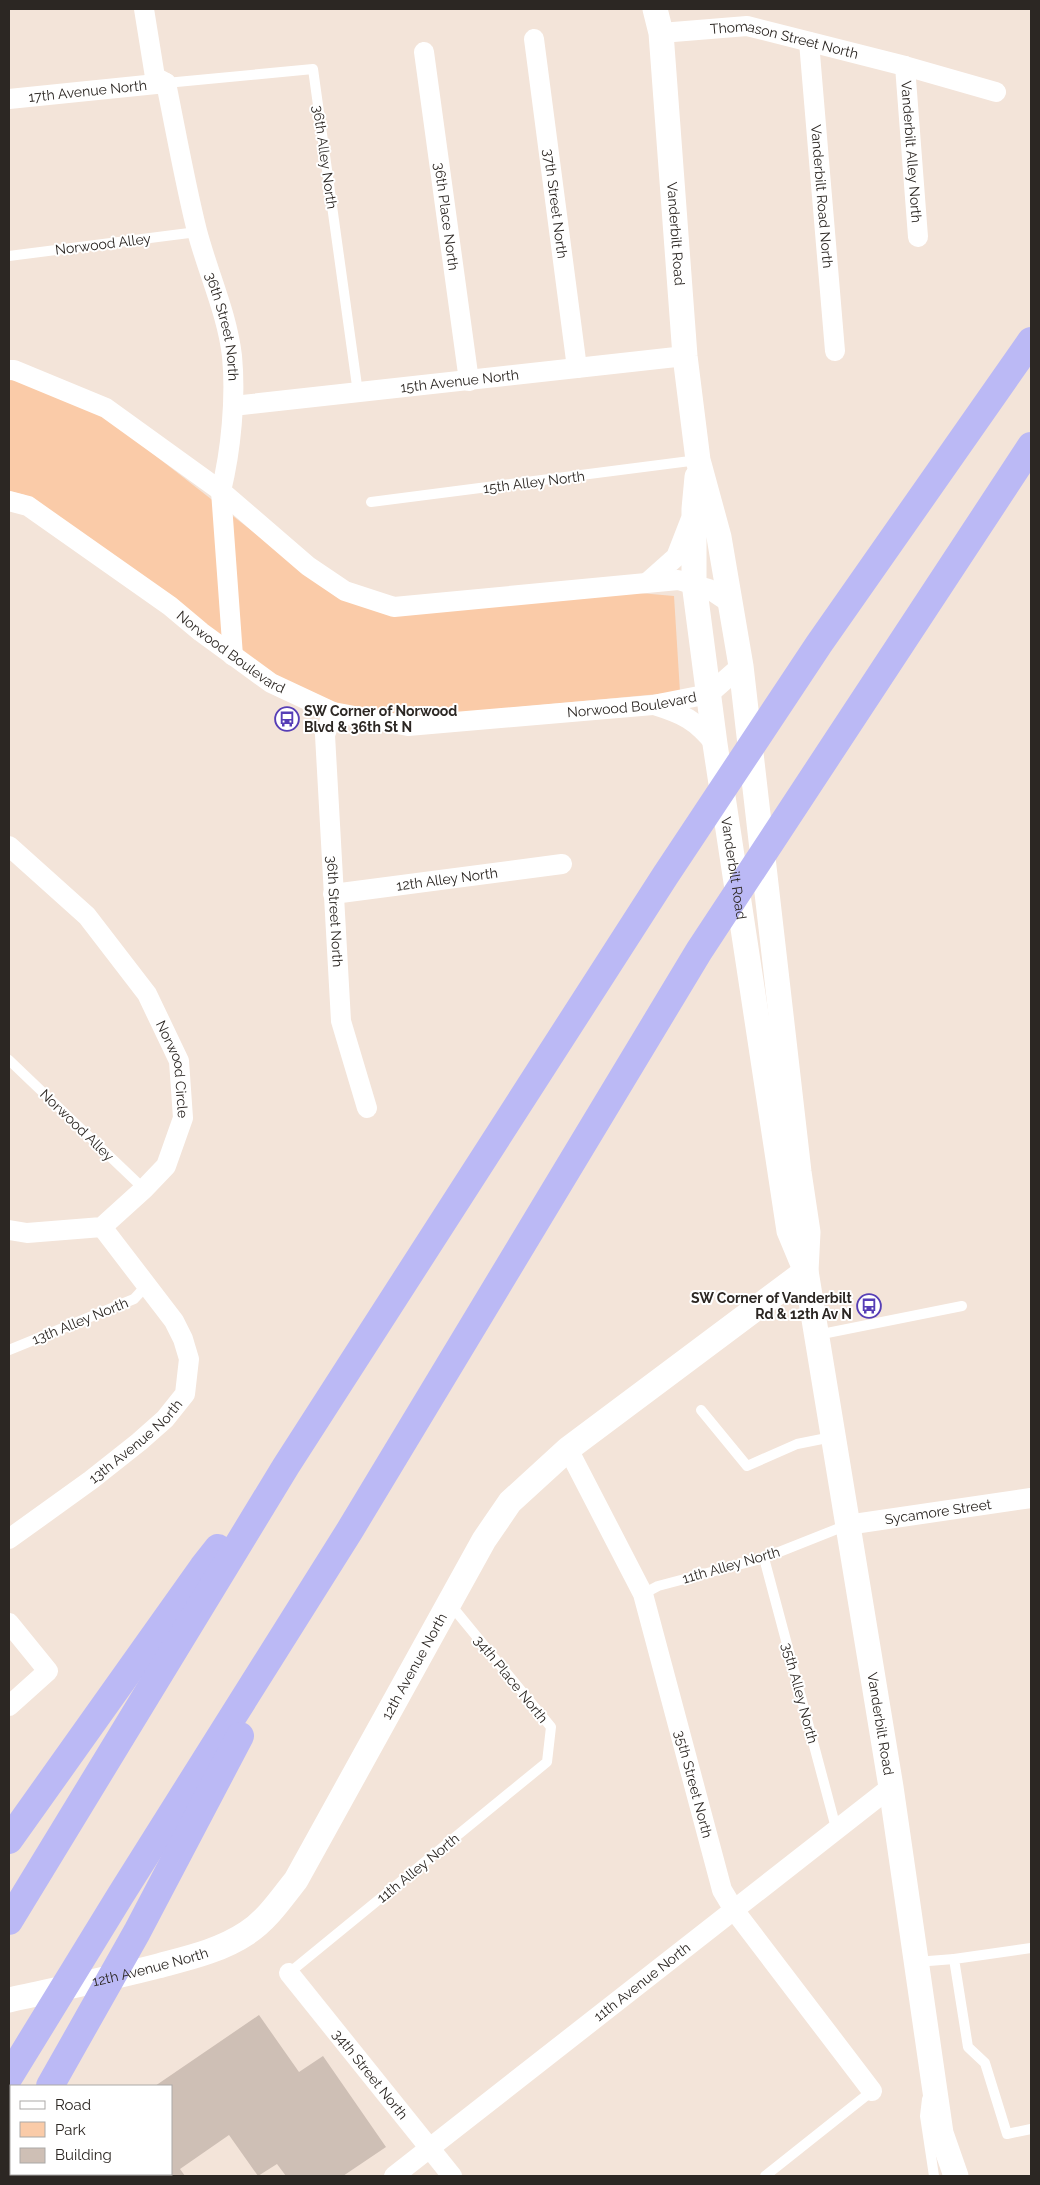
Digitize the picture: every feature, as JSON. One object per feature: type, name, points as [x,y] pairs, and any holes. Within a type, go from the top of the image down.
[{"type":"highway","points":[[9,1921],[286,1466],[665,876],[819,644],[1031,341]]},
{"type":"highway","points":[[9,2077],[120,1896],[350,1530],[699,951],[1031,446]]},
{"type":"highway","points":[[9,1840],[203,1567],[286,1466]]},
{"type":"highway","points":[[51,2085],[138,1932],[350,1530]]},
{"type":"street","name":"36th Street North","points":[[144,9],[155,77],[166,83],[197,232],[223,314],[232,356],[233,406],[225,473],[220,491],[233,656]]},
{"type":"street","name":"Vanderbilt Road","points":[[655,9],[661,33],[686,356],[698,460],[720,537],[740,666],[798,1172],[808,1232],[806,1271],[891,1787],[941,2133],[956,2176]]},
{"type":"street","name":"Thomason Street North","points":[[661,33],[747,26],[905,66],[996,92]]},
{"type":"street","name":"37th Street North","points":[[534,40],[577,368]]},
{"type":"street","name":"Vanderbilt Road North","points":[[809,42],[835,351]]},
{"type":"street","name":"36th Place North","points":[[424,52],[469,380]]},
{"type":"street","name":"Vanderbilt Alley North","points":[[905,66],[918,237]]},
{"type":"street","name":"17th Avenue North","points":[[9,100],[166,83]]},
{"type":"street","name":"15th Avenue North","points":[[233,406],[686,356]]},
{"type":"street","points":[[9,370],[14,370],[106,408],[220,491],[308,566],[345,591],[394,607],[649,581],[678,580],[694,583],[709,589],[730,603]]},
{"type":"street","name":"Vanderbilt Road","points":[[698,460],[694,509],[694,583],[715,744],[789,1231],[806,1271]]},
{"type":"street","name":"Norwood Boulevard","points":[[9,501],[28,506],[170,606],[233,656],[271,683],[333,712],[408,726],[652,705],[709,694],[740,666]]},
{"type":"street","points":[[649,581],[676,557],[694,509]]},
{"type":"street","points":[[652,705],[677,712],[694,721],[715,744]]},
{"type":"street","name":"36th Street North","points":[[333,712],[324,735],[341,1021],[367,1108]]},
{"type":"street","name":"Norwood Circle","points":[[9,846],[87,916],[147,994],[179,1061],[183,1118],[166,1166],[102,1227]]},
{"type":"street","name":"12th Alley North","points":[[333,894],[562,864]]},
{"type":"street","points":[[9,1230],[27,1233],[102,1227],[146,1286]]},
{"type":"street","name":"12th Avenue North","points":[[9,2000],[140,1971],[189,1958],[223,1947],[249,1932],[275,1908],[296,1880],[484,1540],[510,1502],[568,1449],[806,1271]]},
{"type":"street","name":"13th Avenue North","points":[[9,1539],[91,1480],[139,1442],[165,1419],[185,1394],[190,1359],[183,1339],[174,1322],[146,1286]]},
{"type":"street","name":"35th Street North","points":[[568,1449],[643,1594],[722,1890],[734,1910],[872,2091]]},
{"type":"street","name":"Sycamore Street","points":[[847,1525],[1031,1498]]},
{"type":"street","points":[[9,1623],[48,1671],[9,1706]]},
{"type":"street","name":"11th Avenue North","points":[[394,2176],[836,1828],[891,1787]]},
{"type":"street","name":"34th Street North","points":[[289,1973],[452,2176]]},
{"type":"lane","name":"36th Alley North","points":[[166,83],[313,69],[358,393]]},
{"type":"lane","name":"Norwood Alley","points":[[9,256],[197,232]]},
{"type":"lane","name":"15th Alley North","points":[[371,502],[698,460]]},
{"type":"lane","name":"Norwood Alley","points":[[9,1060],[144,1189]]},
{"type":"lane","name":"13th Alley North","points":[[9,1350],[134,1299],[146,1286]]},
{"type":"lane","points":[[816,1335],[962,1306]]},
{"type":"lane","points":[[701,1410],[746,1466],[797,1444],[832,1437]]},
{"type":"lane","name":"11th Alley North","points":[[643,1594],[658,1586],[764,1558],[847,1525]]},
{"type":"lane","name":"35th Alley North","points":[[764,1558],[836,1828]]},
{"type":"lane","name":"34th Place North","points":[[450,1603],[551,1728],[547,1762]]},
{"type":"lane","name":"11th Alley North","points":[[289,1973],[547,1762]]},
{"type":"lane","points":[[916,1962],[954,1959],[1031,1948]]},
{"type":"lane","points":[[954,1959],[968,2047],[985,2063],[1007,2134],[1031,2129]]},
{"type":"lane","points":[[930,2063],[925,2116],[934,2176]]},
{"type":"lane","points":[[764,2176],[872,2091]]},
{"type":"green space","points":[[9,380],[17,381],[102,414],[338,598],[390,615],[628,592],[674,596],[680,692],[410,717],[336,703],[275,675],[25,495],[9,491]]},
{"type":"building","points":[[259,2015],[299,2072],[323,2056],[386,2147],[343,2176],[286,2176],[277,2164],[258,2176],[229,2135],[180,2169],[185,2176],[168,2176],[172,2175],[172,2085],[156,2085]]},
{"type":"building","points":[[162,2175],[163,2176],[67,2176]]},
{"type":"place","name":"SW Corner of Norwood Blvd & 36th St N","points":[[287,719]]},
{"type":"place","name":"SW Corner of Vanderbilt Rd & 12th Av N","points":[[869,1306]]}]
